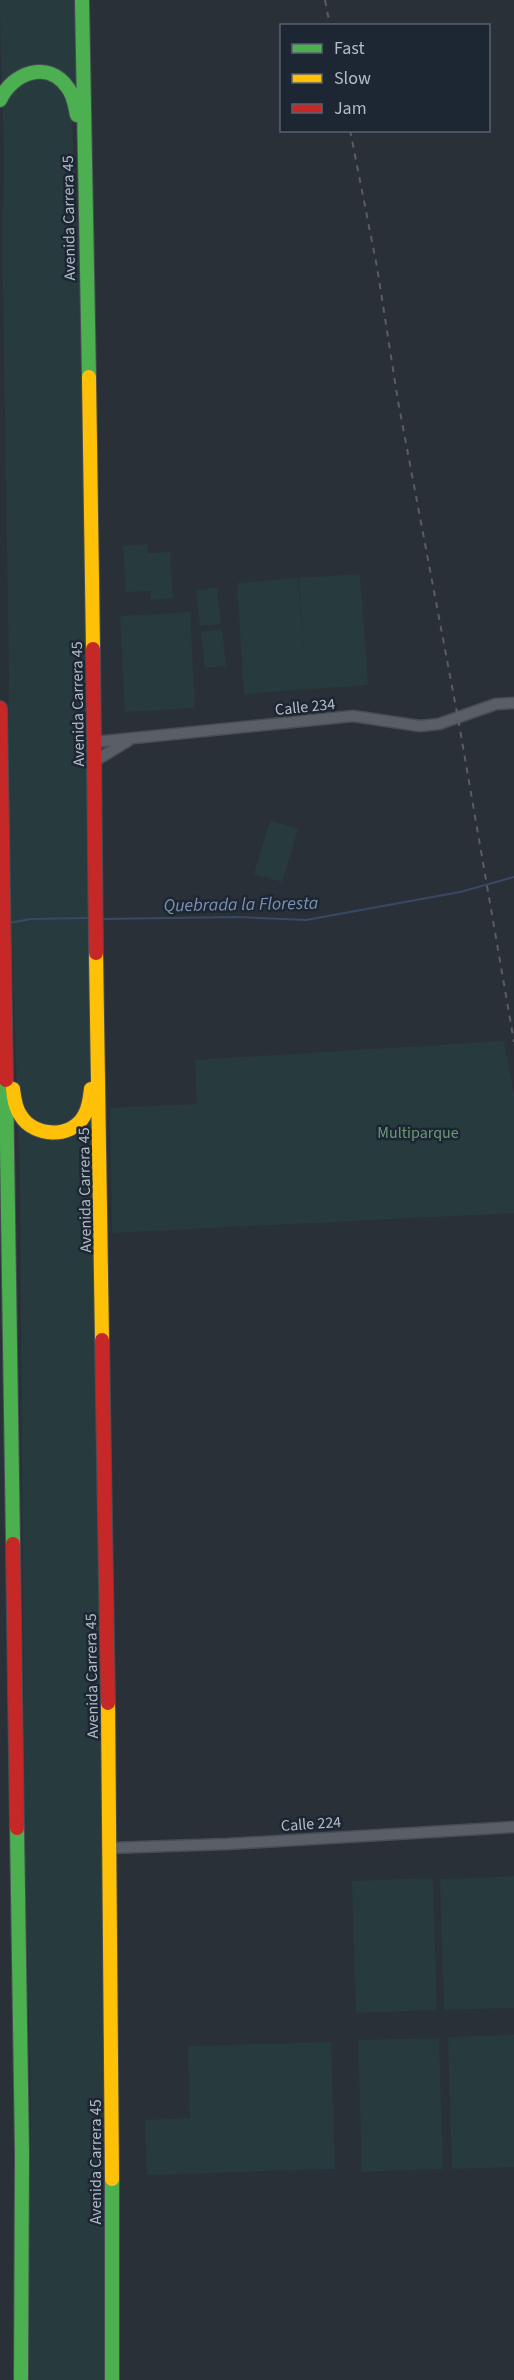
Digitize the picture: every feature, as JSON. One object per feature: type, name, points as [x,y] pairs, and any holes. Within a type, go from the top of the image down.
[{"type":"highway","name":"Avenida Carrera 45","points":[[82,0],[110,1848],[112,2380]]},
{"type":"highway","points":[[0,100],[4,88],[14,78],[34,72],[48,73],[58,77],[67,85],[72,96],[84,152]]},
{"type":"highway","points":[[0,708],[22,2153],[21,2380]]},
{"type":"highway","points":[[5,1021],[16,1105],[24,1120],[35,1128],[47,1132],[66,1131],[85,1114],[92,1085],[97,1028]]},
{"type":"street","name":"Calle 234","points":[[95,742],[353,716],[420,726],[439,724],[496,704],[514,702]]},
{"type":"street","points":[[95,761],[130,740]]},
{"type":"street","name":"Calle 224","points":[[110,1848],[227,1844],[514,1827]]},
{"type":"green space","points":[[0,0],[75,0],[77,84],[72,118],[81,306],[104,1860],[105,2380],[27,2380],[31,2105],[25,1879],[20,1178],[7,797],[9,677],[2,226],[4,142]]},
{"type":"green space","points":[[147,544],[148,553],[170,552],[173,598],[151,600],[150,591],[126,592],[123,546]]},
{"type":"green space","points":[[360,574],[368,685],[244,694],[237,583],[298,578],[304,656],[299,578]]},
{"type":"green space","points":[[217,587],[221,624],[200,626],[196,590]]},
{"type":"green space","points":[[190,612],[195,708],[125,712],[120,616]]},
{"type":"green space","points":[[222,629],[226,666],[205,668],[201,632]]},
{"type":"green space","points":[[270,820],[298,829],[282,882],[254,874]]},
{"type":"green space","name":"Multiparque","points":[[504,1041],[514,1095],[514,1213],[112,1233],[110,1108],[197,1104],[195,1060]]},
{"type":"green space","points":[[514,1876],[514,2008],[444,2010],[440,1879]]},
{"type":"green space","points":[[433,1878],[437,2010],[356,2013],[352,1881]]},
{"type":"green space","points":[[514,2035],[514,2167],[452,2169],[448,2037]]},
{"type":"green space","points":[[439,2038],[443,2169],[362,2172],[358,2040]]},
{"type":"green space","points":[[331,2042],[335,2169],[147,2175],[145,2120],[190,2118],[188,2046]]},
{"type":"waterway","name":"Quebrada la Floresta","points":[[102,919],[236,917],[306,920],[460,892],[514,877]]},
{"type":"waterway","name":"Quebrada la Floresta","points":[[9,923],[31,919],[87,918]]},
{"type":"railway","points":[[325,0],[330,24]]},
{"type":"railway","points":[[350,132],[377,267],[398,401],[458,718],[514,1042]]},
{"type":"traffic: fast","points":[[82,0],[89,377]]},
{"type":"traffic: fast","points":[[0,100],[13,83],[31,73],[41,72],[60,79],[68,88],[77,115]]},
{"type":"traffic: fast","points":[[6,1080],[13,1544]]},
{"type":"traffic: fast","points":[[17,1828],[22,2153],[21,2380]]},
{"type":"traffic: fast","points":[[112,2179],[112,2380]]},
{"type":"traffic: slow","points":[[89,377],[93,649]]},
{"type":"traffic: slow","points":[[96,953],[102,1340]]},
{"type":"traffic: slow","points":[[13,1089],[17,1110],[27,1123],[34,1128],[52,1132],[62,1132],[78,1123],[87,1110],[91,1089]]},
{"type":"traffic: slow","points":[[108,1703],[112,2179]]},
{"type":"traffic: jam","points":[[93,649],[96,953]]},
{"type":"traffic: jam","points":[[0,708],[6,1080]]},
{"type":"traffic: jam","points":[[102,1340],[108,1703]]},
{"type":"traffic: jam","points":[[13,1544],[17,1828]]}]
